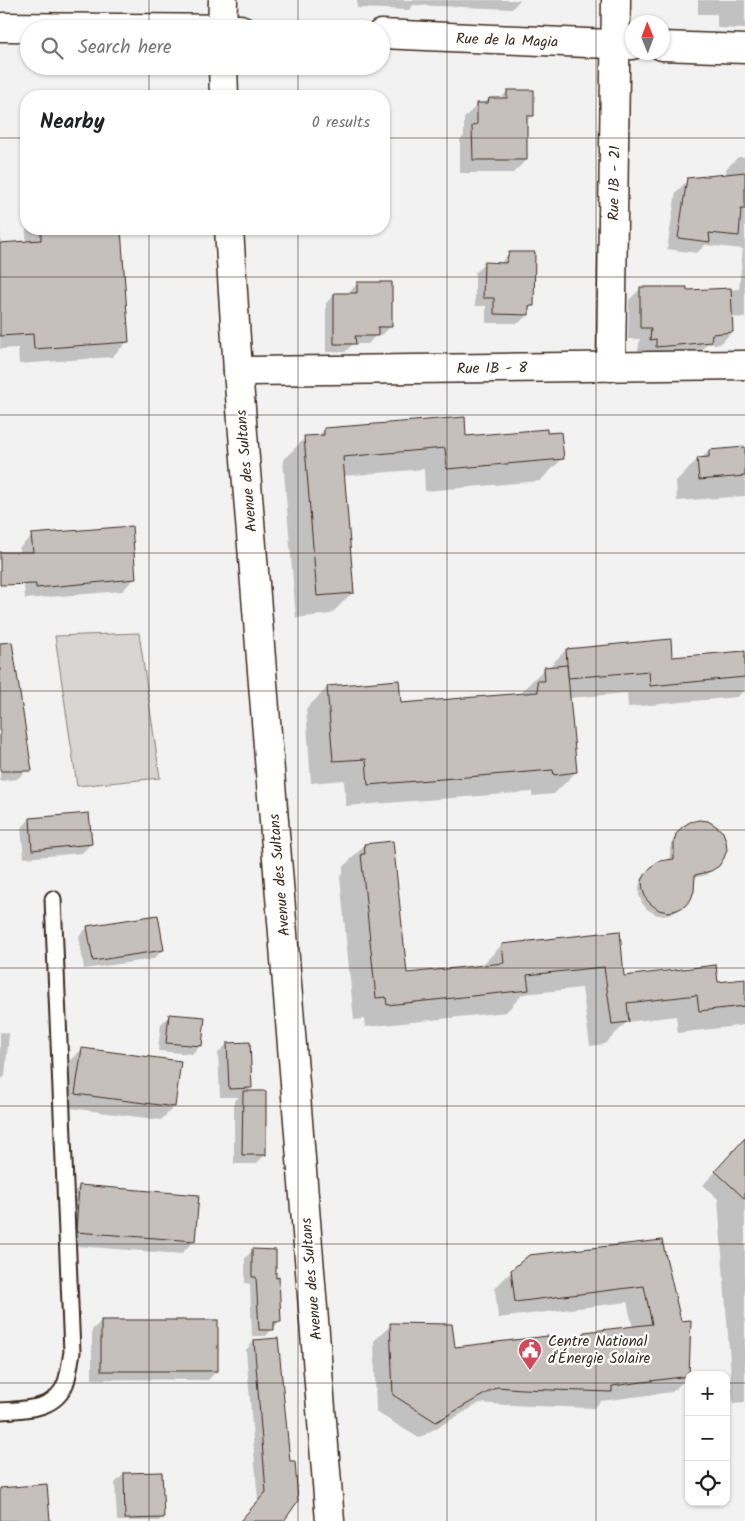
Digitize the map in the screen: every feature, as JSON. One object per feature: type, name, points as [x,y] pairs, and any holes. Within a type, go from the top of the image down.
[{"type":"street","points":[[222,0],[226,20]]},
{"type":"street","name":"Rue IB - 21","points":[[611,367],[624,44],[616,0]]},
{"type":"street","points":[[0,27],[20,27]]},
{"type":"street","name":"Rue de la Magia","points":[[390,34],[624,44]]},
{"type":"street","points":[[670,46],[745,49]]},
{"type":"street","points":[[223,75],[224,90]]},
{"type":"street","name":"Avenue des Sultans","points":[[229,235],[238,372],[330,1521]]},
{"type":"street","name":"Rue IB - 8","points":[[238,372],[745,365]]},
{"type":"lane","points":[[0,1412],[43,1407],[58,1396],[66,1383],[72,1352],[53,899]]},
{"type":"shaded area","points":[[139,633],[160,778],[77,786],[55,636]]},
{"type":"building","points":[[507,90],[534,90],[534,116],[527,116],[527,160],[473,160],[472,126],[477,124],[477,103],[488,103],[489,98],[507,98]]},
{"type":"building","points":[[745,172],[745,209],[741,209],[739,236],[709,233],[710,242],[678,238],[687,178]]},
{"type":"building","points":[[41,235],[121,235],[129,342],[34,349],[33,334],[0,336],[0,243],[41,240]]},
{"type":"building","points":[[509,252],[535,252],[534,306],[529,306],[529,315],[494,314],[494,298],[483,298],[484,262],[506,263]]},
{"type":"building","points":[[357,282],[392,282],[392,327],[378,327],[378,336],[355,336],[356,344],[334,344],[334,293],[357,293]]},
{"type":"building","points":[[640,287],[687,287],[687,290],[731,288],[733,332],[712,334],[711,342],[656,347],[656,339],[650,340],[651,328],[640,328]]},
{"type":"building","points":[[465,417],[466,436],[547,429],[547,433],[561,432],[564,459],[447,469],[445,448],[343,457],[354,593],[317,596],[304,436],[324,435],[324,428]]},
{"type":"building","points":[[745,447],[745,476],[699,480],[697,458],[709,457],[709,450]]},
{"type":"building","points":[[132,526],[136,579],[36,588],[36,584],[0,585],[0,552],[33,552],[31,534]]},
{"type":"building","points":[[671,639],[672,657],[745,651],[745,677],[650,686],[649,671],[568,678],[566,649]]},
{"type":"building","points":[[12,642],[32,771],[0,771],[0,643]]},
{"type":"building","points":[[567,665],[577,772],[554,775],[553,770],[368,785],[366,759],[333,761],[327,686],[399,680],[401,703],[538,692],[537,681],[545,681],[544,667]]},
{"type":"building","points":[[89,813],[92,844],[32,850],[30,818]]},
{"type":"building","points":[[708,821],[723,832],[727,850],[724,858],[719,866],[711,871],[695,875],[694,891],[691,899],[685,906],[668,912],[659,910],[646,899],[642,881],[646,873],[659,861],[674,859],[676,834],[690,822]]},
{"type":"building","points":[[393,841],[407,973],[504,963],[502,944],[620,931],[624,976],[716,965],[718,982],[745,979],[745,1006],[699,1011],[697,995],[627,1003],[629,1022],[612,1024],[604,967],[527,975],[529,990],[387,1005],[386,997],[376,998],[361,854],[365,854],[364,844]]},
{"type":"building","points":[[158,915],[164,950],[93,961],[87,926]]},
{"type":"building","points":[[169,1014],[205,1017],[202,1046],[166,1043]]},
{"type":"building","points":[[250,1042],[252,1088],[229,1089],[227,1043]]},
{"type":"building","points":[[82,1048],[181,1061],[175,1107],[75,1094]]},
{"type":"building","points":[[243,1091],[266,1091],[266,1155],[242,1155]]},
{"type":"building","points":[[745,1138],[745,1199],[715,1171]]},
{"type":"building","points":[[79,1185],[199,1195],[195,1241],[76,1232]]},
{"type":"building","points":[[662,1240],[681,1321],[691,1320],[689,1371],[685,1371],[685,1377],[612,1386],[612,1392],[497,1387],[436,1422],[393,1395],[390,1323],[452,1324],[455,1347],[548,1336],[549,1339],[583,1341],[584,1332],[652,1324],[644,1286],[515,1302],[511,1270],[529,1255]]},
{"type":"building","points":[[252,1249],[276,1250],[276,1278],[279,1277],[281,1322],[274,1322],[274,1330],[259,1330],[256,1277],[252,1277]]},
{"type":"building","points":[[101,1320],[218,1320],[218,1371],[101,1371]]},
{"type":"building","points":[[278,1338],[290,1461],[295,1461],[298,1501],[284,1521],[240,1521],[266,1492],[254,1340]]},
{"type":"building","points":[[162,1472],[164,1518],[125,1519],[124,1473]]},
{"type":"building","points":[[47,1484],[50,1521],[0,1521],[0,1488]]},
{"type":"place","name":"Centre National d'Énergie Solaire","points":[[530,1371]]}]
